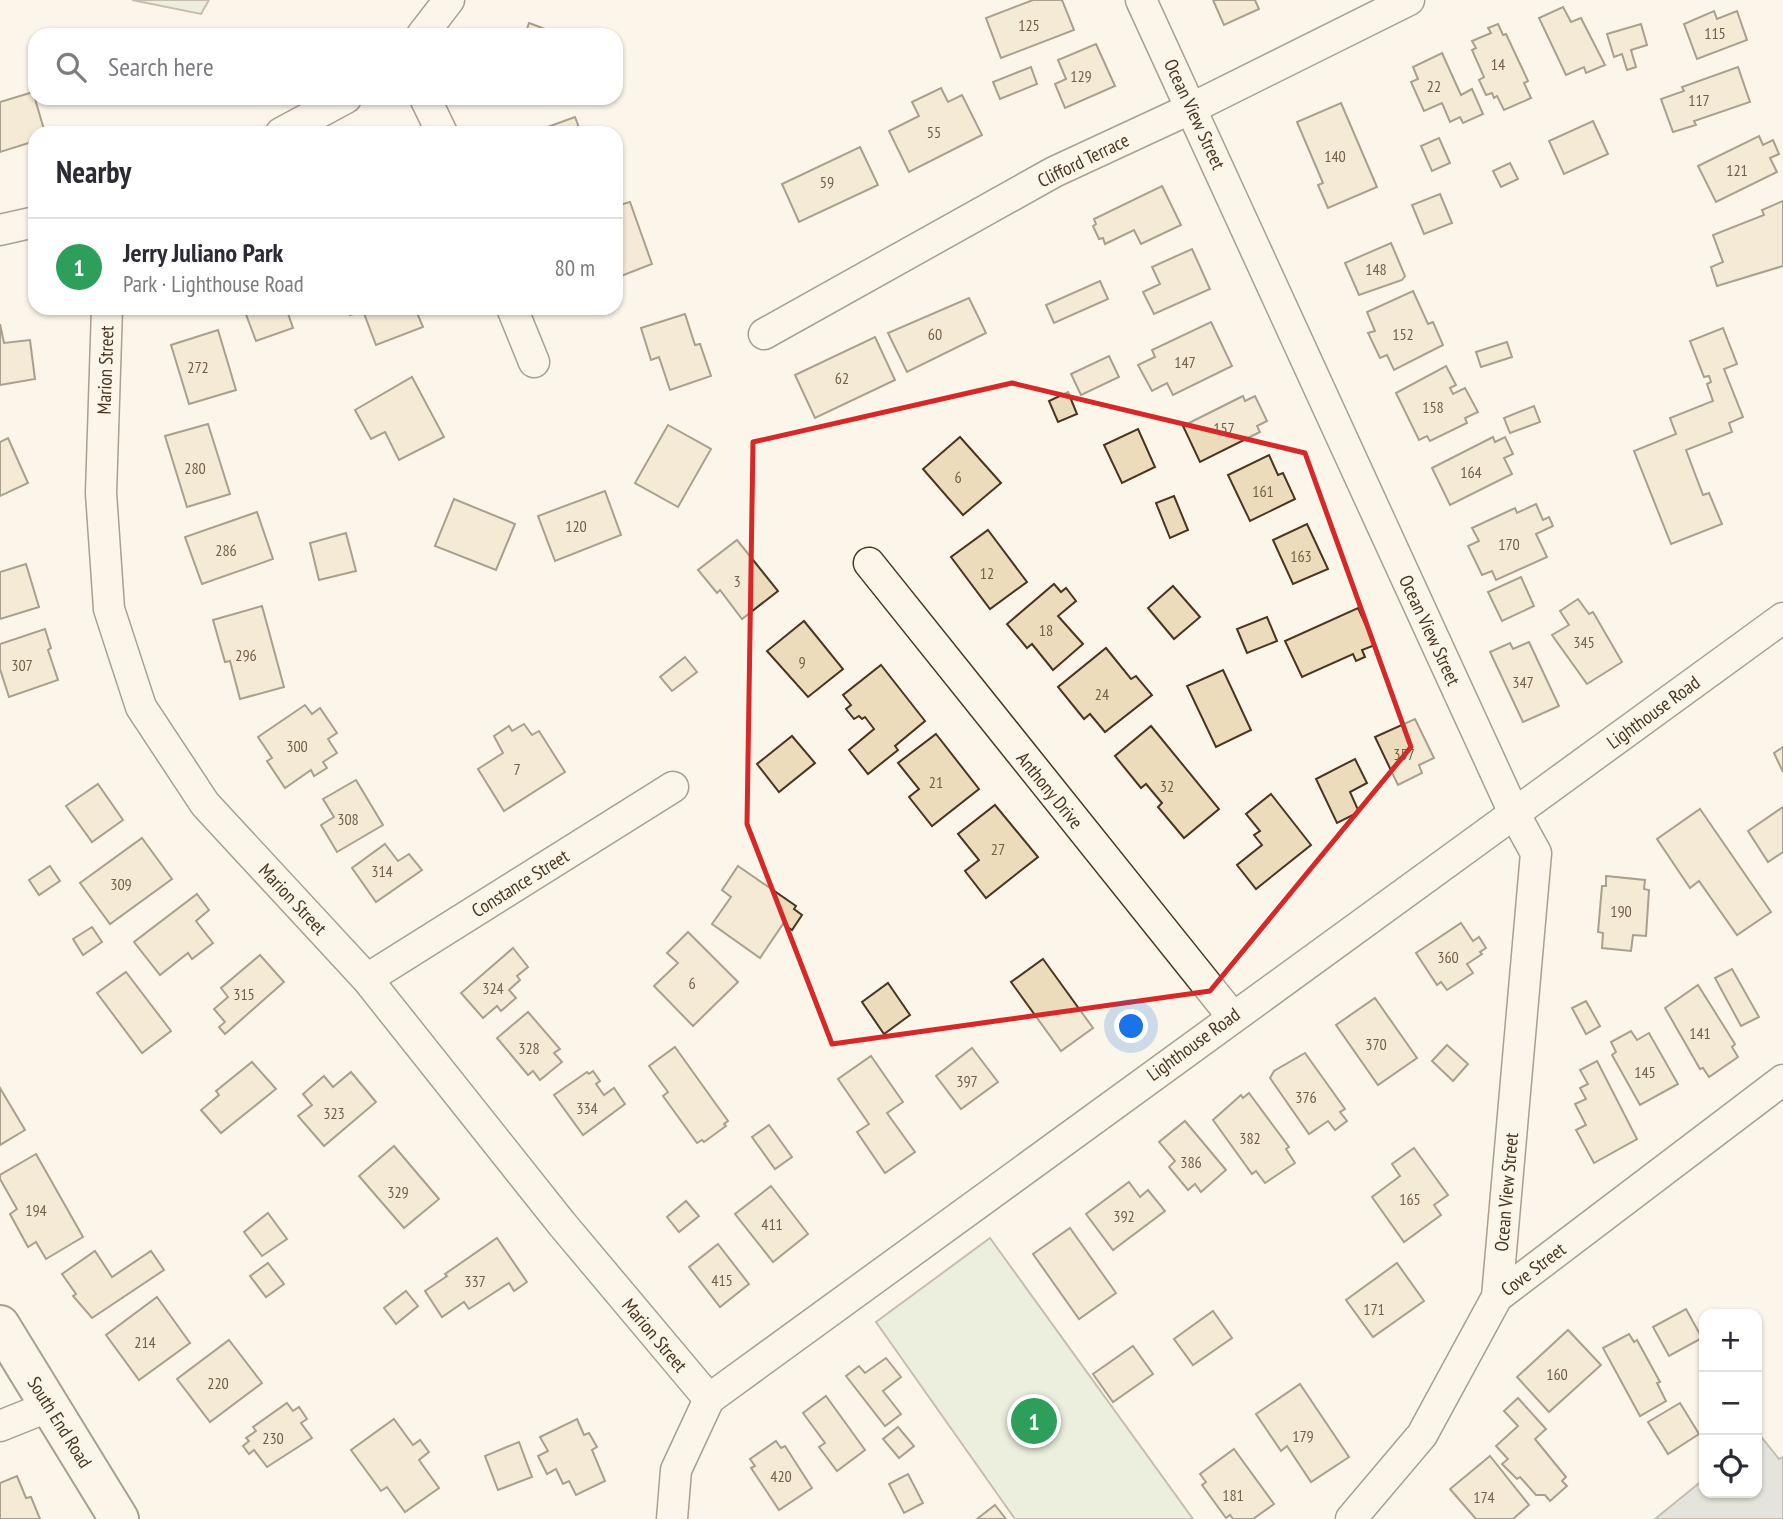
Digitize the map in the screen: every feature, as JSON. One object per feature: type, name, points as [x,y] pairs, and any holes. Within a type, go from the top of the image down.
[{"type":"main road","name":"South End Road","points":[[0,1325],[119,1519]]},
{"type":"street","points":[[427,28],[449,0]]},
{"type":"street","name":"Ocean View Street","points":[[1141,0],[1514,813],[1536,853],[1497,1297]]},
{"type":"street","name":"Clifford Terrace","points":[[764,334],[1054,172],[1192,108],[1409,0]]},
{"type":"street","points":[[294,126],[333,105]]},
{"type":"street","points":[[428,105],[439,126]]},
{"type":"street","points":[[0,230],[28,224]]},
{"type":"street","name":"Marion Street","points":[[107,315],[101,493],[109,609],[141,707],[205,804],[367,979],[562,1224],[709,1399]]},
{"type":"street","points":[[515,315],[534,362]]},
{"type":"street","name":"Anthony Drive","points":[[869,563],[1232,1016]]},
{"type":"street","name":"Lighthouse Road","points":[[672,1519],[676,1470],[709,1399],[1232,1016],[1783,618]]},
{"type":"street","name":"Constance Street","points":[[367,979],[673,788]]},
{"type":"street","name":"Cove Street","points":[[1351,1519],[1422,1436],[1497,1297],[1783,1080]]},
{"type":"street","points":[[0,1426],[50,1406]]},
{"type":"highlighted area","points":[[1012,383],[1305,453],[1411,747],[1210,991],[832,1044],[747,824],[753,442]]},
{"type":"green space","points":[[132,0],[209,0],[201,14]]},
{"type":"green space","points":[[990,1238],[1193,1519],[1015,1519],[876,1322]]},
{"type":"shaded area","points":[[1762,1438],[1779,1459],[1783,1457],[1783,1519],[1655,1519],[1699,1483],[1699,1498],[1762,1498]]},
{"type":"building","points":[[1033,0],[1062,0],[1074,30],[1001,58],[986,18]]},
{"type":"building","points":[[1213,0],[1255,0],[1259,9],[1224,25]]},
{"type":"building","points":[[1563,7],[1571,22],[1581,18],[1605,65],[1586,73],[1584,67],[1566,75],[1539,18]]},
{"type":"building","points":[[1714,11],[1717,19],[1737,11],[1747,40],[1697,59],[1684,24]]},
{"type":"building","points":[[529,23],[542,28],[527,28]]},
{"type":"building","points":[[1498,24],[1503,35],[1506,34],[1528,81],[1524,83],[1531,98],[1504,110],[1497,96],[1494,98],[1492,93],[1486,95],[1479,80],[1484,77],[1472,50],[1476,48],[1472,41],[1491,33],[1488,28]]},
{"type":"building","points":[[1641,24],[1647,45],[1631,50],[1636,67],[1627,70],[1622,54],[1614,57],[1607,34]]},
{"type":"building","points":[[1096,44],[1115,86],[1065,108],[1055,84],[1066,79],[1058,60]]},
{"type":"building","points":[[1442,53],[1461,95],[1472,89],[1483,114],[1463,123],[1460,117],[1450,122],[1442,103],[1424,111],[1411,82],[1418,79],[1413,67]]},
{"type":"building","points":[[1031,67],[1037,84],[1000,99],[993,82]]},
{"type":"building","points":[[1738,67],[1750,102],[1694,121],[1696,125],[1673,132],[1661,99],[1684,91],[1682,87]]},
{"type":"building","points":[[941,88],[948,102],[962,95],[982,135],[909,172],[889,131],[919,116],[912,102]]},
{"type":"building","points":[[28,94],[28,105],[37,105],[43,126],[28,126],[28,143],[0,152],[0,102]]},
{"type":"building","points":[[1341,103],[1377,187],[1328,208],[1318,185],[1323,183],[1297,122]]},
{"type":"building","points":[[575,117],[578,126],[550,126]]},
{"type":"building","points":[[1593,121],[1608,154],[1564,174],[1549,141]]},
{"type":"building","points":[[1759,136],[1763,145],[1773,140],[1779,154],[1770,158],[1777,172],[1716,202],[1698,166]]},
{"type":"building","points":[[1439,138],[1450,163],[1432,171],[1421,146]]},
{"type":"building","points":[[860,147],[878,185],[799,222],[782,184]]},
{"type":"building","points":[[1510,163],[1518,179],[1501,187],[1493,171]]},
{"type":"building","points":[[1162,186],[1181,225],[1141,244],[1134,230],[1105,244],[1103,238],[1099,239],[1093,226],[1096,224],[1094,219]]},
{"type":"building","points":[[1440,194],[1452,223],[1424,234],[1412,205]]},
{"type":"building","points":[[1783,201],[1783,266],[1717,286],[1711,267],[1723,262],[1713,235],[1764,215],[1762,210]]},
{"type":"building","points":[[630,202],[652,264],[623,275],[623,204]]},
{"type":"building","points":[[1391,243],[1405,276],[1402,280],[1359,295],[1345,263]]},
{"type":"building","points":[[1192,249],[1210,289],[1154,314],[1143,292],[1160,284],[1152,267]]},
{"type":"building","points":[[1100,281],[1108,299],[1054,323],[1046,305]]},
{"type":"building","points":[[1413,291],[1428,324],[1433,322],[1443,345],[1394,370],[1387,355],[1380,358],[1368,333],[1375,331],[1367,312]]},
{"type":"building","points":[[969,298],[986,333],[907,372],[888,333]]},
{"type":"building","points":[[685,314],[695,345],[700,344],[711,376],[670,390],[659,357],[651,360],[641,328]]},
{"type":"building","points":[[246,315],[288,315],[293,328],[256,341]]},
{"type":"building","points":[[365,315],[418,315],[423,327],[376,345]]},
{"type":"building","points":[[1211,322],[1232,366],[1173,395],[1167,383],[1152,391],[1138,365],[1155,357],[1152,350]]},
{"type":"building","points":[[0,324],[4,343],[30,340],[35,379],[0,385]]},
{"type":"building","points":[[1723,328],[1737,364],[1724,369],[1743,417],[1729,423],[1732,432],[1686,450],[1703,495],[1709,493],[1722,524],[1671,544],[1634,451],[1676,434],[1670,418],[1713,401],[1707,384],[1711,382],[1709,376],[1704,377],[1690,341]]},
{"type":"building","points":[[218,330],[236,390],[189,404],[171,345]]},
{"type":"building","points":[[875,337],[895,380],[815,418],[795,375]]},
{"type":"building","points":[[1507,342],[1512,357],[1481,367],[1476,352]]},
{"type":"building","points":[[1109,356],[1119,377],[1081,395],[1071,374]]},
{"type":"building","points":[[1446,366],[1456,385],[1450,388],[1453,394],[1465,388],[1478,412],[1465,418],[1467,423],[1430,441],[1427,436],[1419,440],[1396,393]]},
{"type":"building","points":[[412,377],[444,437],[399,460],[385,432],[371,439],[355,410]]},
{"type":"building","points":[[1068,392],[1077,414],[1058,422],[1049,401]]},
{"type":"building","points":[[1243,396],[1245,401],[1255,396],[1267,421],[1257,426],[1260,432],[1200,462],[1183,426]]},
{"type":"building","points":[[1534,406],[1540,422],[1510,433],[1504,418]]},
{"type":"building","points":[[208,424],[230,494],[187,507],[165,436]]},
{"type":"building","points":[[668,425],[711,449],[678,507],[635,483]]},
{"type":"building","points":[[1138,429],[1155,467],[1122,483],[1104,445]]},
{"type":"building","points":[[960,437],[1001,483],[963,515],[923,469]]},
{"type":"building","points":[[1493,437],[1495,442],[1505,437],[1513,454],[1504,458],[1512,474],[1450,505],[1432,468]]},
{"type":"building","points":[[8,438],[28,483],[0,496],[0,442]]},
{"type":"building","points":[[1269,455],[1278,475],[1283,473],[1295,499],[1250,521],[1228,475]]},
{"type":"building","points":[[605,491],[621,535],[555,561],[538,516]]},
{"type":"building","points":[[1174,496],[1188,530],[1170,538],[1156,503]]},
{"type":"building","points":[[454,499],[515,524],[496,570],[435,546]]},
{"type":"building","points":[[1536,504],[1543,520],[1549,517],[1553,526],[1536,534],[1547,557],[1496,580],[1492,571],[1482,575],[1468,546],[1479,541],[1472,528],[1515,508],[1517,513]]},
{"type":"building","points":[[257,512],[273,559],[202,584],[185,537]]},
{"type":"building","points":[[1307,524],[1328,569],[1293,584],[1273,540]]},
{"type":"building","points":[[988,530],[1027,582],[990,609],[951,557]]},
{"type":"building","points":[[346,533],[356,571],[319,580],[310,543]]},
{"type":"building","points":[[737,540],[778,591],[742,619],[720,590],[717,593],[698,570]]},
{"type":"building","points":[[26,564],[39,607],[0,619],[0,572]]},
{"type":"building","points":[[1521,577],[1534,606],[1502,621],[1488,592]]},
{"type":"building","points":[[1054,584],[1061,592],[1066,588],[1076,601],[1058,616],[1083,644],[1053,670],[1032,644],[1027,648],[1007,624]]},
{"type":"building","points":[[1173,586],[1200,617],[1174,639],[1148,608]]},
{"type":"building","points":[[1578,599],[1589,614],[1593,612],[1622,662],[1587,684],[1552,635],[1569,625],[1560,611]]},
{"type":"building","points":[[262,606],[284,687],[240,699],[230,661],[225,662],[213,620]]},
{"type":"building","points":[[1358,608],[1375,645],[1362,650],[1365,657],[1356,661],[1353,654],[1302,677],[1285,641]]},
{"type":"building","points":[[1267,617],[1277,641],[1247,653],[1237,629]]},
{"type":"building","points":[[804,621],[843,669],[808,697],[767,651]]},
{"type":"building","points":[[45,629],[51,648],[48,650],[58,680],[9,697],[0,669],[0,644]]},
{"type":"building","points":[[1529,642],[1559,706],[1523,722],[1490,652],[1510,643],[1513,649]]},
{"type":"building","points":[[1106,648],[1131,679],[1136,676],[1152,695],[1105,732],[1090,714],[1084,719],[1058,687]]},
{"type":"building","points":[[685,657],[697,672],[672,691],[660,677]]},
{"type":"building","points":[[881,665],[925,721],[895,746],[898,750],[868,774],[849,750],[874,729],[865,717],[854,719],[846,709],[851,705],[843,695]]},
{"type":"building","points":[[1223,670],[1251,730],[1216,747],[1187,686]]},
{"type":"building","points":[[305,705],[312,714],[320,708],[337,733],[328,739],[337,753],[323,762],[327,768],[314,776],[311,770],[285,788],[267,761],[272,758],[258,737]]},
{"type":"building","points":[[1415,719],[1434,758],[1419,765],[1422,773],[1398,785],[1375,737]]},
{"type":"building","points":[[524,724],[532,735],[539,731],[565,772],[504,811],[478,769],[503,753],[494,736],[509,726],[512,731]]},
{"type":"building","points":[[1151,726],[1219,809],[1184,838],[1158,807],[1162,803],[1146,784],[1141,788],[1115,756]]},
{"type":"building","points":[[936,734],[979,789],[932,826],[909,797],[919,789],[898,763]]},
{"type":"building","points":[[792,736],[815,763],[779,792],[757,764]]},
{"type":"building","points":[[1783,747],[1783,772],[1774,753]]},
{"type":"building","points":[[1355,759],[1367,783],[1350,792],[1359,812],[1337,823],[1316,779]]},
{"type":"building","points":[[356,780],[383,825],[337,852],[321,825],[334,817],[323,799]]},
{"type":"building","points":[[98,784],[123,820],[92,842],[66,806]]},
{"type":"building","points":[[1271,794],[1311,845],[1256,889],[1237,865],[1262,845],[1254,835],[1260,831],[1246,814]]},
{"type":"building","points":[[995,805],[1038,857],[986,898],[965,871],[979,860],[958,834]]},
{"type":"building","points":[[1783,807],[1783,852],[1768,862],[1748,831]]},
{"type":"building","points":[[1700,809],[1771,912],[1737,935],[1699,881],[1690,888],[1657,839]]},
{"type":"building","points":[[142,838],[172,879],[110,924],[80,883]]},
{"type":"building","points":[[385,844],[398,861],[409,854],[422,870],[376,902],[352,868]]},
{"type":"building","points":[[50,866],[60,881],[39,895],[29,880]]},
{"type":"building","points":[[738,866],[796,906],[794,909],[802,915],[792,930],[783,924],[760,958],[712,924],[731,897],[722,890]]},
{"type":"building","points":[[1606,876],[1645,880],[1644,889],[1649,890],[1646,936],[1633,935],[1631,951],[1602,948],[1603,933],[1598,932],[1602,886],[1606,886]]},
{"type":"building","points":[[197,894],[209,910],[196,921],[213,943],[192,959],[188,953],[160,975],[134,942]]},
{"type":"building","points":[[1461,923],[1473,941],[1479,937],[1486,948],[1467,964],[1473,973],[1447,990],[1441,982],[1437,985],[1416,953]]},
{"type":"building","points":[[92,927],[102,942],[83,955],[73,939]]},
{"type":"building","points":[[688,932],[738,982],[693,1026],[654,986],[678,963],[667,953]]},
{"type":"building","points":[[513,948],[528,967],[517,976],[520,980],[509,990],[516,998],[501,1011],[497,1006],[483,1018],[461,993]]},
{"type":"building","points":[[260,955],[284,982],[225,1034],[219,1027],[225,1022],[214,1009],[228,997],[221,988]]},
{"type":"building","points":[[1043,959],[1093,1028],[1061,1051],[1011,982]]},
{"type":"building","points":[[1732,969],[1759,1017],[1741,1026],[1715,978]]},
{"type":"building","points":[[126,972],[171,1031],[142,1053],[97,993]]},
{"type":"building","points":[[888,983],[910,1015],[884,1034],[862,1002]]},
{"type":"building","points":[[1698,985],[1735,1044],[1732,1047],[1738,1057],[1709,1077],[1703,1068],[1700,1069],[1665,1008]]},
{"type":"building","points":[[1375,998],[1417,1058],[1378,1085],[1336,1025]]},
{"type":"building","points":[[1586,1001],[1600,1026],[1586,1034],[1572,1008]]},
{"type":"building","points":[[528,1012],[560,1049],[554,1053],[562,1062],[540,1080],[533,1071],[528,1075],[497,1038]]},
{"type":"building","points":[[1631,1031],[1637,1040],[1649,1033],[1678,1084],[1640,1105],[1612,1055],[1616,1052],[1611,1042]]},
{"type":"building","points":[[1447,1045],[1468,1064],[1453,1081],[1432,1061]]},
{"type":"building","points":[[675,1047],[728,1121],[724,1124],[726,1126],[704,1142],[702,1140],[697,1143],[663,1096],[668,1092],[649,1066]]},
{"type":"building","points":[[972,1048],[998,1082],[961,1109],[936,1076]]},
{"type":"building","points":[[1305,1053],[1345,1109],[1340,1112],[1347,1121],[1335,1130],[1328,1121],[1309,1134],[1270,1078],[1274,1071]]},
{"type":"building","points":[[871,1056],[903,1102],[887,1113],[915,1152],[885,1173],[857,1132],[869,1124],[838,1079]]},
{"type":"building","points":[[1597,1061],[1637,1139],[1594,1163],[1576,1130],[1586,1125],[1575,1104],[1586,1099],[1580,1088],[1588,1084],[1580,1070]]},
{"type":"building","points":[[252,1062],[276,1089],[221,1133],[201,1110],[219,1095],[216,1091]]},
{"type":"building","points":[[593,1071],[600,1081],[596,1084],[604,1095],[614,1088],[625,1104],[583,1135],[554,1095],[587,1072],[589,1074]]},
{"type":"building","points":[[351,1072],[376,1102],[324,1146],[298,1116],[312,1105],[303,1094],[324,1076],[333,1087]]},
{"type":"building","points":[[0,1088],[25,1130],[0,1145]]},
{"type":"building","points":[[1249,1093],[1289,1147],[1286,1149],[1295,1163],[1265,1183],[1256,1171],[1252,1174],[1213,1120],[1241,1095],[1243,1098]]},
{"type":"building","points":[[1185,1121],[1226,1170],[1201,1192],[1195,1184],[1188,1190],[1169,1167],[1175,1161],[1159,1142]]},
{"type":"building","points":[[769,1125],[792,1157],[775,1169],[752,1137]]},
{"type":"building","points":[[394,1146],[439,1199],[404,1228],[359,1176]]},
{"type":"building","points":[[1414,1148],[1448,1195],[1434,1205],[1441,1215],[1404,1242],[1372,1197],[1400,1176],[1392,1164]]},
{"type":"building","points":[[36,1154],[83,1237],[46,1259],[36,1242],[28,1247],[10,1214],[17,1209],[0,1179],[0,1175]]},
{"type":"building","points":[[1129,1182],[1140,1197],[1148,1190],[1165,1211],[1113,1250],[1086,1214]]},
{"type":"building","points":[[771,1186],[808,1234],[773,1262],[735,1214]]},
{"type":"building","points":[[686,1201],[699,1216],[679,1232],[667,1217]]},
{"type":"building","points":[[268,1213],[287,1239],[262,1256],[244,1232]]},
{"type":"building","points":[[1070,1228],[1116,1293],[1079,1319],[1033,1254]]},
{"type":"building","points":[[497,1238],[527,1282],[514,1291],[509,1283],[469,1309],[464,1302],[442,1317],[425,1291]]},
{"type":"building","points":[[718,1244],[749,1284],[720,1307],[689,1267]]},
{"type":"building","points":[[95,1251],[112,1277],[151,1251],[164,1270],[92,1318],[73,1296],[76,1294],[62,1274]]},
{"type":"building","points":[[268,1263],[284,1284],[266,1297],[250,1276]]},
{"type":"building","points":[[1397,1263],[1424,1301],[1373,1337],[1346,1300]]},
{"type":"building","points":[[406,1291],[418,1306],[396,1324],[384,1308]]},
{"type":"building","points":[[157,1297],[190,1343],[139,1380],[106,1335]]},
{"type":"building","points":[[1686,1309],[1699,1333],[1699,1340],[1669,1356],[1653,1327]]},
{"type":"building","points":[[1213,1311],[1232,1338],[1193,1365],[1174,1339]]},
{"type":"building","points":[[1568,1330],[1601,1365],[1549,1412],[1517,1377]]},
{"type":"building","points":[[1629,1334],[1634,1342],[1637,1340],[1660,1382],[1657,1383],[1666,1401],[1640,1416],[1603,1348]]},
{"type":"building","points":[[229,1340],[262,1383],[210,1422],[177,1379]]},
{"type":"building","points":[[1133,1346],[1153,1374],[1113,1402],[1093,1374]]},
{"type":"building","points":[[886,1358],[901,1377],[883,1391],[901,1414],[885,1426],[846,1376],[859,1366],[865,1373]]},
{"type":"building","points":[[1300,1384],[1349,1457],[1311,1482],[1287,1446],[1281,1451],[1256,1414]]},
{"type":"building","points":[[826,1396],[865,1450],[837,1471],[819,1447],[825,1443],[803,1413]]},
{"type":"building","points":[[1518,1398],[1546,1429],[1535,1439],[1566,1477],[1562,1481],[1567,1486],[1550,1501],[1545,1495],[1536,1495],[1520,1477],[1517,1479],[1502,1464],[1508,1459],[1496,1446],[1518,1426],[1504,1411]]},
{"type":"building","points":[[287,1403],[293,1411],[299,1407],[307,1419],[301,1423],[312,1438],[267,1467],[254,1450],[249,1454],[243,1446],[249,1441],[246,1438],[256,1431],[253,1427]]},
{"type":"building","points":[[1680,1403],[1699,1434],[1668,1454],[1648,1422]]},
{"type":"building","points":[[394,1419],[413,1445],[420,1440],[429,1452],[419,1460],[439,1488],[405,1512],[387,1487],[381,1491],[351,1450]]},
{"type":"building","points":[[577,1419],[584,1435],[589,1433],[597,1447],[592,1450],[605,1481],[576,1495],[569,1481],[563,1484],[556,1469],[547,1474],[538,1456],[548,1451],[540,1437]]},
{"type":"building","points":[[898,1427],[914,1446],[899,1458],[883,1439]]},
{"type":"building","points":[[776,1441],[781,1448],[785,1446],[812,1488],[779,1510],[751,1468],[755,1466],[750,1459]]},
{"type":"building","points":[[519,1442],[532,1477],[498,1490],[485,1456]]},
{"type":"building","points":[[1234,1449],[1274,1504],[1253,1519],[1233,1519],[1230,1515],[1226,1518],[1202,1485],[1206,1482],[1200,1474]]},
{"type":"building","points":[[1490,1456],[1529,1505],[1513,1519],[1476,1519],[1450,1489]]},
{"type":"building","points":[[908,1474],[923,1503],[904,1513],[889,1484]]},
{"type":"building","points":[[17,1476],[26,1498],[31,1497],[40,1519],[0,1519],[0,1483]]},
{"type":"building","points":[[995,1505],[1006,1519],[977,1519]]},
{"type":"place","name":"Jerry Juliano Park","points":[[1034,1421]]}]
